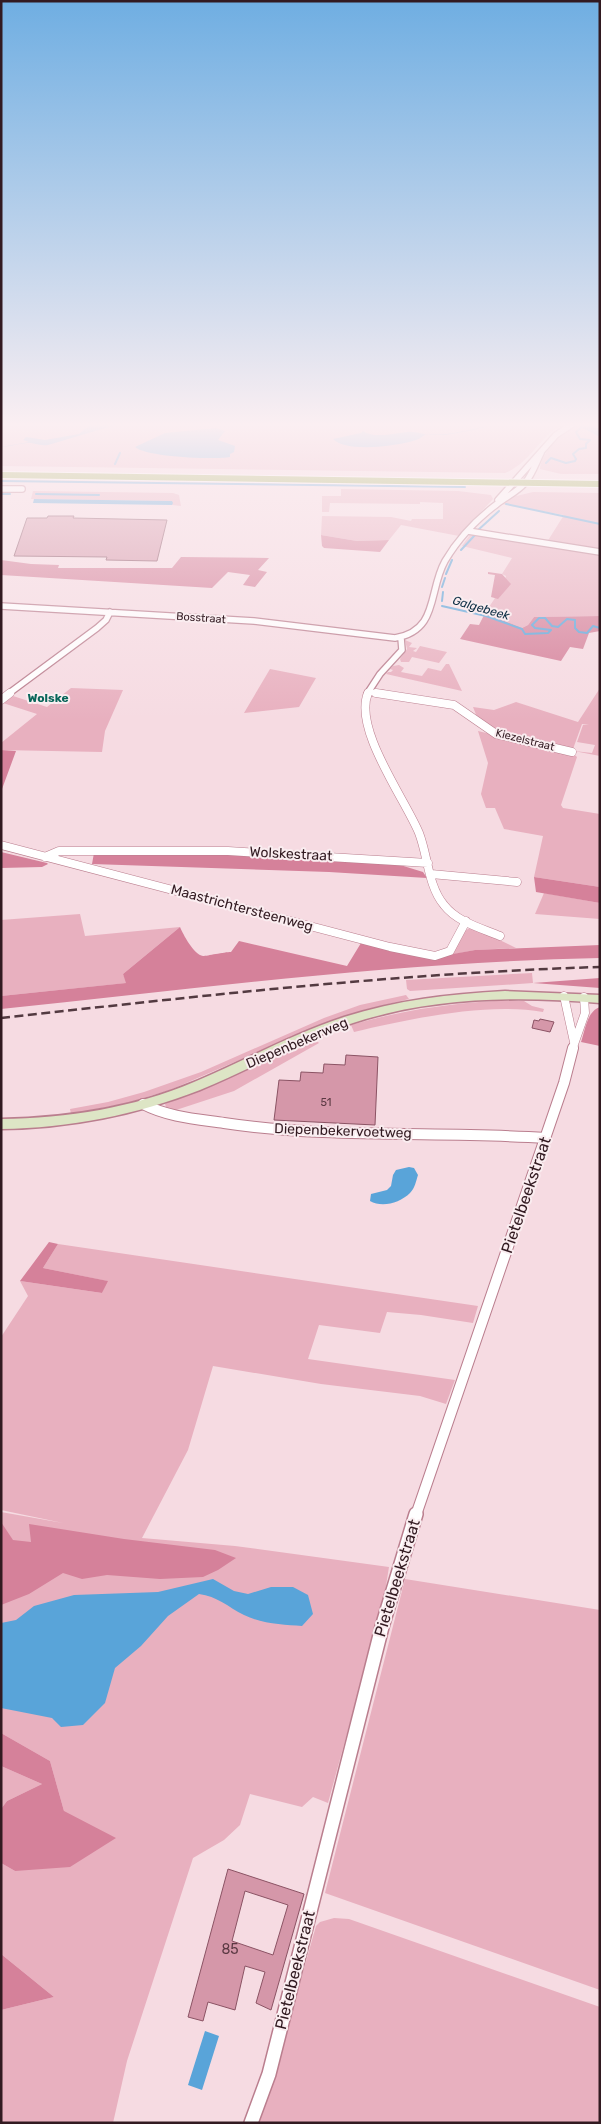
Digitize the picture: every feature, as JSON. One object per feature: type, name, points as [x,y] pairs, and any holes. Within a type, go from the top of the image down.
[{"type":"main road","name":"Diepenbekerweg","points":[[1,1124],[76,1118],[143,1104],[196,1087],[327,1027],[378,1011],[443,999],[466,997],[522,994],[600,999]]},
{"type":"street","points":[[477,522],[448,557],[438,574],[431,608],[423,623],[413,634],[401,638],[402,650],[368,692],[365,712],[378,755],[420,835],[440,902],[444,907],[466,921],[500,936]]},
{"type":"street","points":[[468,531],[600,552]]},
{"type":"street","name":"Bosstraat","points":[[1,606],[254,621],[401,638]]},
{"type":"street","points":[[1,700],[97,628],[106,620],[110,612]]},
{"type":"street","name":"Kiezelstraat","points":[[368,692],[454,705],[465,711],[483,727],[496,734],[572,752]]},
{"type":"street","name":"Maastrichtersteenweg","points":[[1,845],[390,947],[434,956],[444,954],[450,950],[466,921]]},
{"type":"street","name":"Wolskestraat","points":[[44,857],[59,851],[228,851],[428,863]]},
{"type":"street","points":[[431,874],[517,882]]},
{"type":"street","name":"Pietelbeekstraat","points":[[564,996],[574,1043]]},
{"type":"street","name":"Pietelbeekstraat","points":[[251,2123],[269,2074],[382,1627],[414,1521],[546,1138],[574,1043],[585,1013],[584,997]]},
{"type":"street","name":"Diepenbekervoetweg","points":[[143,1104],[158,1112],[174,1116],[257,1128],[326,1133],[481,1134],[546,1138]]},
{"type":"shaded area","points":[[322,522],[472,522],[459,536],[401,525],[389,540],[357,541],[321,535]]},
{"type":"shaded area","points":[[560,522],[600,522],[600,550],[547,542]]},
{"type":"shaded area","points":[[471,533],[600,553],[600,616],[534,617],[528,625],[522,628],[485,613],[495,598],[498,598],[506,576],[502,574],[512,558],[462,546]]},
{"type":"shaded area","points":[[321,535],[357,541],[389,540],[380,552],[324,548]]},
{"type":"shaded area","points":[[181,557],[269,558],[258,570],[267,572],[255,587],[243,585],[250,575],[228,572],[212,588],[1,575],[1,560],[59,565],[58,568],[172,568]]},
{"type":"shaded area","points":[[488,572],[502,574],[511,584],[498,599],[491,597],[495,575],[488,574]]},
{"type":"shaded area","points":[[485,613],[522,628],[528,625],[534,617],[600,616],[600,631],[589,633],[583,649],[570,647],[561,661],[460,639],[470,624],[479,625]]},
{"type":"shaded area","points":[[405,640],[412,643],[409,647],[417,648],[413,651],[416,652],[420,646],[447,652],[439,663],[412,657],[409,662],[401,662],[400,659],[407,649]]},
{"type":"shaded area","points":[[446,664],[449,664],[462,691],[386,674],[393,670],[390,669],[393,666],[399,665],[404,668],[401,672],[422,676],[428,668],[441,671]]},
{"type":"shaded area","points":[[270,669],[316,678],[299,707],[244,713]]},
{"type":"shaded area","points":[[71,688],[123,690],[105,731],[102,752],[1,750],[1,743],[37,714],[3,703],[13,696],[47,707]]},
{"type":"shaded area","points":[[600,688],[600,756],[574,751],[592,753],[595,745],[577,742],[583,725],[589,725],[582,724],[573,749],[499,733],[477,717],[473,707],[494,710],[516,702],[578,722]]},
{"type":"shaded area","points":[[478,731],[574,754],[577,757],[561,805],[563,808],[600,814],[600,887],[534,877],[543,836],[504,829],[495,808],[486,808],[481,794],[488,763]]},
{"type":"shaded area","points":[[1,750],[16,751],[2,789],[1,789]]},
{"type":"shaded area","points":[[1,852],[48,864],[42,867],[1,868]]},
{"type":"shaded area","points":[[94,853],[227,854],[397,864],[423,872],[427,878],[329,872],[92,864]]},
{"type":"shaded area","points":[[534,877],[600,887],[600,903],[536,892]]},
{"type":"shaded area","points":[[544,893],[600,903],[600,919],[535,914]]},
{"type":"shaded area","points":[[80,914],[85,936],[180,927],[123,974],[127,983],[1,996],[1,920]]},
{"type":"shaded area","points":[[180,927],[196,952],[203,956],[231,952],[239,941],[347,966],[361,943],[431,958],[475,950],[600,945],[600,958],[525,960],[375,970],[1,1009],[1,996],[126,983],[123,974]]},
{"type":"shaded area","points":[[470,928],[477,929],[516,948],[475,950],[445,956],[454,949],[466,930]]},
{"type":"shaded area","points":[[532,973],[533,983],[410,991],[407,989],[406,980]]},
{"type":"shaded area","points":[[600,978],[600,988],[533,983]]},
{"type":"shaded area","points":[[406,995],[409,999],[364,1010],[313,1028],[170,1090],[127,1103],[71,1114],[70,1109],[108,1102],[144,1092],[201,1072],[324,1018],[360,1005]]},
{"type":"shaded area","points":[[494,1001],[524,1001],[532,1006],[544,1009],[543,1012],[521,1009],[498,1009],[448,1013],[354,1032],[351,1025],[422,1009]]},
{"type":"shaded area","points":[[600,1007],[600,1046],[581,1042],[589,1017]]},
{"type":"shaded area","points":[[316,1040],[319,1043],[234,1091],[173,1111],[167,1110],[165,1104],[170,1101],[223,1080],[287,1050],[298,1049]]},
{"type":"shaded area","points":[[49,1242],[58,1244],[43,1268],[108,1281],[102,1293],[20,1281]]},
{"type":"shaded area","points":[[58,1244],[478,1306],[473,1323],[387,1312],[380,1333],[319,1325],[308,1359],[455,1380],[446,1404],[420,1396],[321,1384],[213,1366],[188,1450],[142,1538],[235,1546],[389,1567],[384,1598],[328,1803],[313,1797],[302,1807],[250,1794],[240,1825],[224,1840],[193,1858],[127,2061],[113,2123],[1,2123],[1,2010],[54,1997],[1,1954],[1,1863],[15,1871],[64,1811],[50,1761],[1,1733],[1,1512],[63,1523],[1,1510],[1,1337],[28,1296],[20,1281],[102,1293],[107,1281],[43,1268]]},
{"type":"shaded area","points":[[1,1522],[13,1540],[31,1542],[29,1524],[124,1539],[215,1550],[236,1558],[203,1577],[160,1579],[107,1575],[82,1579],[63,1573],[29,1594],[1,1605]]},
{"type":"shaded area","points":[[405,1579],[600,1610],[600,1990],[325,1893]]},
{"type":"shaded area","points":[[1,1733],[50,1761],[64,1811],[116,1838],[70,1867],[15,1871],[1,1863],[1,1809],[7,1801],[42,1784],[1,1766]]},
{"type":"shaded area","points":[[1,1766],[42,1784],[7,1801],[1,1809]]},
{"type":"shaded area","points":[[334,1918],[349,1919],[600,2007],[600,2123],[258,2123],[268,2096],[316,1926],[320,1922]]},
{"type":"shaded area","points":[[1,1954],[54,1997],[1,2010]]},
{"type":"water","points":[[409,1167],[414,1168],[418,1175],[414,1187],[406,1197],[396,1202],[385,1204],[370,1201],[371,1194],[387,1190],[391,1186],[396,1170]]},
{"type":"water","points":[[213,1579],[234,1591],[248,1594],[271,1587],[293,1587],[308,1595],[313,1614],[302,1626],[273,1624],[251,1618],[217,1599],[199,1594],[168,1616],[141,1646],[115,1668],[105,1703],[83,1725],[61,1727],[52,1718],[1,1708],[1,1623],[16,1620],[34,1606],[74,1595],[158,1592]]},
{"type":"water","points":[[205,2031],[219,2036],[202,2090],[188,2085]]},
{"type":"building","points":[[26,522],[166,522],[157,561],[106,560],[107,557],[14,556]]},
{"type":"building","points":[[540,1019],[554,1022],[550,1032],[532,1028],[534,1020],[539,1021]]},
{"type":"building","points":[[346,1055],[378,1057],[375,1125],[274,1120],[279,1080],[300,1081],[301,1072],[323,1073],[324,1064],[345,1065]]},
{"type":"building","points":[[228,1869],[304,1894],[271,2010],[256,2003],[265,1972],[245,1966],[235,2010],[208,2002],[203,2021],[188,2017]],"holes":[[[245,1891],[288,1905],[273,1955],[232,1941]]]},
{"type":"waterway","name":"Galgebeek","points":[[477,531],[487,522]]},
{"type":"waterway","points":[[591,522],[600,524]]},
{"type":"waterway","name":"Galgebeek","points":[[461,550],[475,535]]},
{"type":"waterway","name":"Galgebeek","points":[[446,574],[452,560]]},
{"type":"waterway","name":"Galgebeek","points":[[442,587],[445,578]]},
{"type":"waterway","name":"Galgebeek","points":[[442,601],[443,592]]},
{"type":"waterway","name":"Galgebeek","points":[[442,606],[486,616],[522,629],[525,634],[548,633],[551,630],[535,628],[532,625],[539,618],[545,618],[552,626],[558,627],[567,619],[575,620],[575,628],[579,632],[587,633],[593,626],[600,628]]},
{"type":"railway","points":[[1,1018],[300,986],[450,974],[600,967]]},
{"type":"district","name":"Wolske","points":[[48,698]]}]
